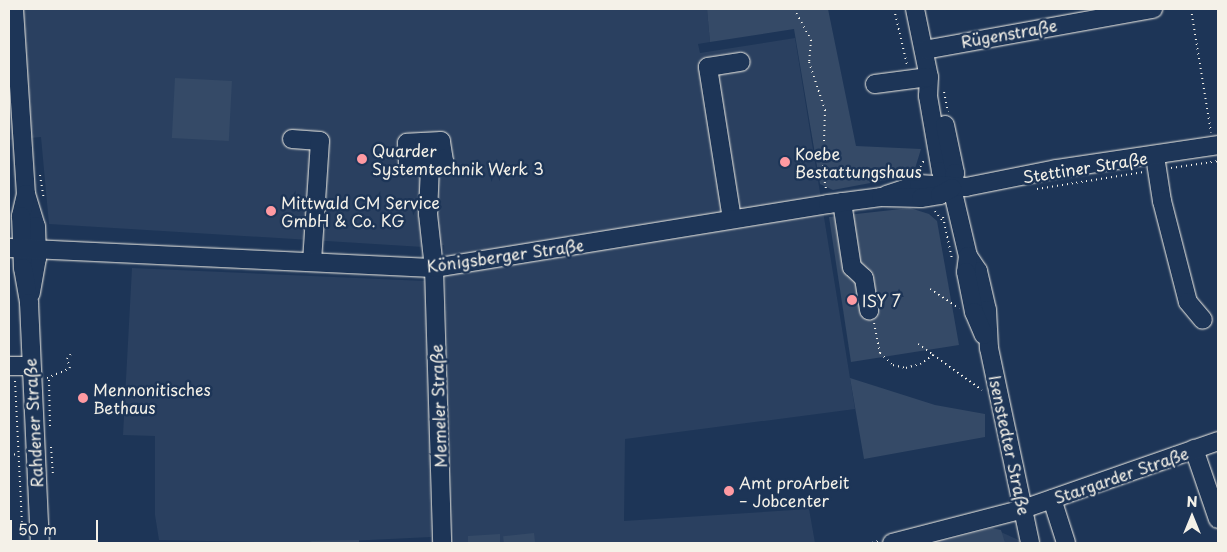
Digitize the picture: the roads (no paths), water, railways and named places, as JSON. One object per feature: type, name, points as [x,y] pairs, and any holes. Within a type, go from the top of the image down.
[{"type":"street","name":"Rahdener Straße","points":[[14,9],[12,39],[26,194],[21,216],[28,303],[19,365],[40,543]]},
{"type":"street","name":"Isenstedter Straße","points":[[915,9],[929,77],[928,96],[941,170],[952,188],[968,256],[966,272],[974,312],[989,348],[1030,543]]},
{"type":"street","name":"Rügenstraße","points":[[924,50],[1153,9]]},
{"type":"street","points":[[732,219],[708,67],[741,62]]},
{"type":"street","points":[[875,84],[929,77]]},
{"type":"street","points":[[292,139],[320,141],[312,261]]},
{"type":"street","name":"Stettiner Straße","points":[[952,188],[1156,163],[1216,151]]},
{"type":"street","points":[[1156,163],[1188,302],[1202,320]]},
{"type":"street","name":"Memeler Straße","points":[[430,165],[428,214],[434,268],[442,543]]},
{"type":"street","name":"Königsberger Straße","points":[[23,248],[434,268],[835,203],[881,197],[922,198],[940,195],[952,188]]},
{"type":"street","points":[[835,203],[852,268],[864,278],[869,311]]},
{"type":"street","name":"Stargarder Straße","points":[[892,543],[1023,510],[1218,440]]},
{"type":"street","points":[[1194,449],[1218,519]]},
{"type":"street","points":[[1052,499],[1066,543]]},
{"type":"place","name":"Quarder Systemtechnik Werk 3","points":[[362,159]]},
{"type":"place","name":"Koebe Bestattungshaus","points":[[785,162]]},
{"type":"place","name":"Mittwald CM Service GmbH & Co. KG","points":[[271,211]]},
{"type":"place","name":"ISY 7","points":[[852,300]]},
{"type":"place","name":"Mennonitisches Bethaus","points":[[83,398]]},
{"type":"place","name":"Amt proArbeit – Jobcenter","points":[[729,491]]}]
